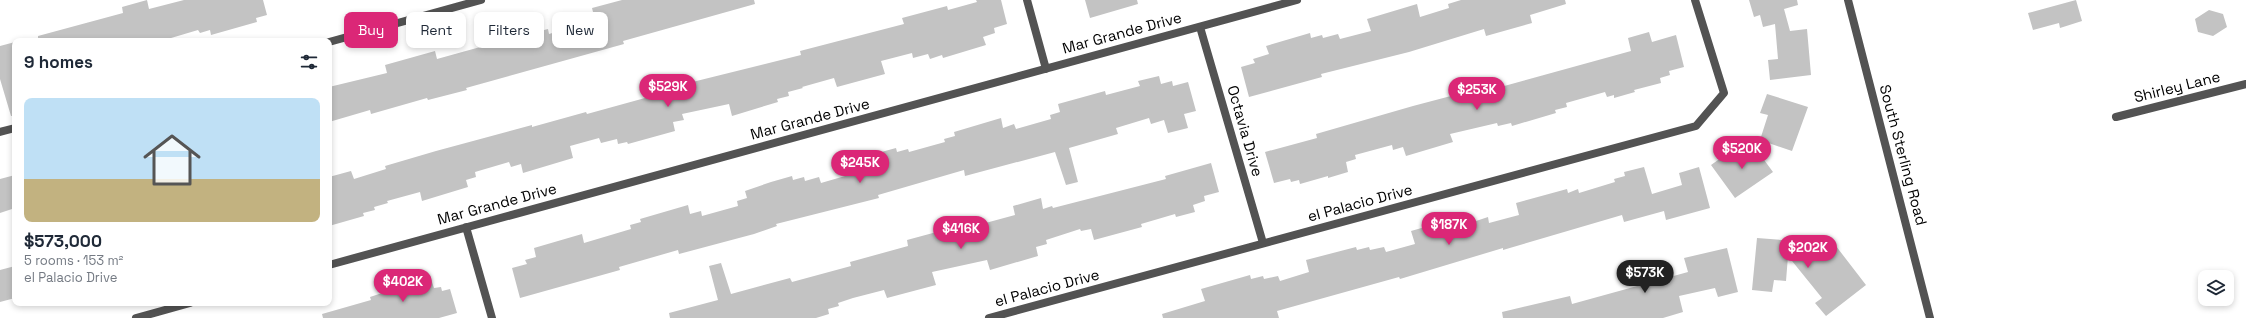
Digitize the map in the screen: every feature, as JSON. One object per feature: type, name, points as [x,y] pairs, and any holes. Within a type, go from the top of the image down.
[{"type":"street","points":[[332,41],[481,0]]},
{"type":"street","points":[[1027,0],[1046,69]]},
{"type":"street","name":"Mar Grande Drive","points":[[332,264],[1298,0]]},
{"type":"street","name":"el Palacio Drive","points":[[989,318],[1696,126],[1724,93],[1695,0]]},
{"type":"street","name":"South Sterling Road","points":[[1848,0],[1930,318]]},
{"type":"street","name":"Octavia Drive","points":[[1200,27],[1263,243]]},
{"type":"street","name":"Shirley Lane","points":[[2116,117],[2246,84]]},
{"type":"street","points":[[0,132],[12,129]]},
{"type":"street","points":[[466,228],[492,318]]},
{"type":"street","points":[[136,318],[179,306]]},
{"type":"building","points":[[147,0],[149,9],[184,0],[263,0],[267,15],[256,18],[257,22],[211,35],[210,30],[200,33],[198,30],[171,38],[38,38],[38,36],[123,13],[122,7]]},
{"type":"building","points":[[622,0],[754,0],[755,4],[623,41],[624,44],[466,88],[467,90],[428,100],[427,98],[371,114],[370,110],[332,121],[332,86],[387,73],[385,65],[435,51],[437,59],[477,48],[544,48],[544,30],[548,29],[549,34],[552,33],[552,48],[608,48],[608,12],[593,12],[592,8]]},
{"type":"building","points":[[976,0],[1001,0],[1007,24],[994,28],[995,33],[983,37],[986,45],[943,58],[942,55],[930,59],[928,54],[913,58],[912,53],[881,61],[885,74],[837,87],[834,78],[788,92],[789,96],[777,99],[778,102],[732,116],[729,104],[682,114],[684,120],[673,122],[675,131],[628,144],[627,142],[618,144],[617,139],[601,143],[599,138],[570,146],[573,158],[523,173],[521,164],[511,167],[509,162],[475,172],[476,177],[466,180],[468,187],[422,201],[420,192],[387,201],[388,203],[374,207],[375,210],[363,213],[364,216],[332,225],[332,176],[351,171],[354,179],[386,169],[385,166],[436,151],[532,125],[532,127],[586,112],[587,114],[645,98],[644,94],[801,55],[800,51],[904,24],[902,18],[947,6],[948,10],[977,2]]},
{"type":"building","points":[[1085,0],[1137,0],[1138,4],[1090,18]]},
{"type":"building","points":[[1461,0],[1565,0],[1566,4],[1530,15],[1532,23],[1486,36],[1484,29],[1409,52],[1321,74],[1322,77],[1249,97],[1241,67],[1255,63],[1253,59],[1269,54],[1266,46],[1310,33],[1311,38],[1322,35],[1323,38],[1338,34],[1340,39],[1371,31],[1367,19],[1417,4],[1420,17],[1449,8],[1448,4]]},
{"type":"building","points":[[1749,0],[1797,0],[1798,5],[1784,9],[1790,31],[1807,29],[1811,75],[1770,80],[1768,60],[1778,59],[1775,24],[1763,27],[1760,15],[1754,17]]},
{"type":"building","points":[[2076,0],[2082,21],[2060,28],[2059,23],[2033,30],[2028,13]]},
{"type":"building","points":[[2209,10],[2223,14],[2227,27],[2213,36],[2198,32],[2195,19]]},
{"type":"building","points":[[1649,32],[1652,42],[1676,35],[1684,67],[1669,71],[1670,75],[1660,78],[1661,83],[1634,90],[1635,92],[1614,98],[1614,95],[1607,97],[1605,92],[1566,103],[1567,107],[1555,110],[1556,113],[1512,126],[1511,123],[1498,126],[1497,123],[1450,134],[1453,142],[1406,156],[1403,147],[1393,150],[1392,145],[1355,155],[1356,159],[1346,162],[1348,172],[1328,178],[1328,176],[1300,184],[1299,180],[1291,182],[1290,179],[1274,183],[1265,152],[1317,138],[1316,134],[1413,106],[1466,92],[1468,96],[1631,51],[1628,38]]},
{"type":"building","points":[[12,43],[12,116],[0,79],[0,46]]},
{"type":"building","points":[[1159,76],[1161,84],[1172,81],[1173,86],[1188,82],[1196,111],[1184,114],[1188,128],[1168,133],[1164,120],[1151,124],[1149,118],[1116,128],[1118,134],[1069,148],[1078,182],[1066,185],[1055,152],[965,176],[964,170],[878,195],[879,198],[776,224],[777,226],[754,234],[679,254],[678,250],[619,267],[620,270],[520,298],[512,268],[527,264],[525,260],[536,257],[534,248],[582,234],[584,243],[631,229],[630,225],[641,222],[640,219],[688,205],[690,214],[701,211],[702,216],[738,206],[737,201],[747,198],[745,191],[771,182],[792,176],[793,180],[804,177],[805,181],[819,177],[821,183],[852,174],[848,161],[896,148],[897,152],[908,149],[909,152],[945,142],[944,139],[955,136],[954,132],[1001,118],[1003,128],[1014,124],[1016,129],[1051,119],[1050,115],[1060,112],[1058,104],[1105,91],[1106,95],[1140,86],[1138,81]]},
{"type":"building","points":[[1767,94],[1808,107],[1792,151],[1760,140],[1768,115],[1760,113]]},
{"type":"building","points":[[1753,145],[1773,172],[1735,198],[1711,165],[1728,153],[1731,156],[1740,150],[1742,153]]},
{"type":"building","points":[[1211,163],[1219,192],[1204,196],[1205,201],[1193,205],[1195,212],[1176,217],[1175,214],[1141,224],[1142,227],[1094,240],[1091,229],[1081,231],[1080,229],[1046,240],[1047,244],[1036,247],[1038,256],[990,270],[987,260],[932,272],[936,285],[887,298],[884,290],[853,298],[838,303],[839,306],[828,309],[829,314],[816,318],[670,318],[669,313],[718,300],[709,266],[721,263],[731,294],[790,278],[792,282],[851,266],[850,262],[908,246],[907,240],[944,230],[945,234],[1015,215],[1013,206],[1041,198],[1043,209],[1052,206],[1053,208],[1166,179],[1165,176]]},
{"type":"building","points":[[1644,167],[1652,194],[1682,185],[1679,173],[1699,167],[1710,208],[1666,220],[1664,211],[1624,222],[1622,215],[1503,250],[1503,248],[1400,279],[1399,277],[1277,311],[1279,318],[1163,318],[1162,314],[1205,301],[1201,289],[1250,275],[1251,279],[1263,276],[1264,279],[1278,276],[1280,281],[1309,272],[1306,260],[1356,247],[1357,250],[1369,247],[1370,250],[1384,247],[1386,252],[1415,244],[1411,231],[1460,217],[1461,221],[1472,218],[1473,222],[1488,217],[1489,223],[1519,215],[1516,203],[1567,189],[1568,193],[1578,189],[1579,193],[1615,182],[1614,179],[1625,176],[1624,172]]},
{"type":"building","points":[[12,176],[12,209],[0,213],[0,179]]},
{"type":"building","points":[[1829,237],[1866,285],[1826,316],[1815,303],[1822,298],[1788,256],[1786,281],[1774,280],[1772,292],[1752,290],[1757,238],[1821,243]]},
{"type":"building","points":[[1727,248],[1738,292],[1718,297],[1715,288],[1679,296],[1683,312],[1663,318],[1503,318],[1502,312],[1570,296],[1572,304],[1688,272],[1684,258]]},
{"type":"building","points":[[12,267],[12,299],[0,302],[0,270]]},
{"type":"building","points":[[430,276],[434,288],[441,287],[442,291],[450,289],[457,313],[439,318],[323,318],[322,314],[371,300],[370,297],[382,293],[381,290]]}]
